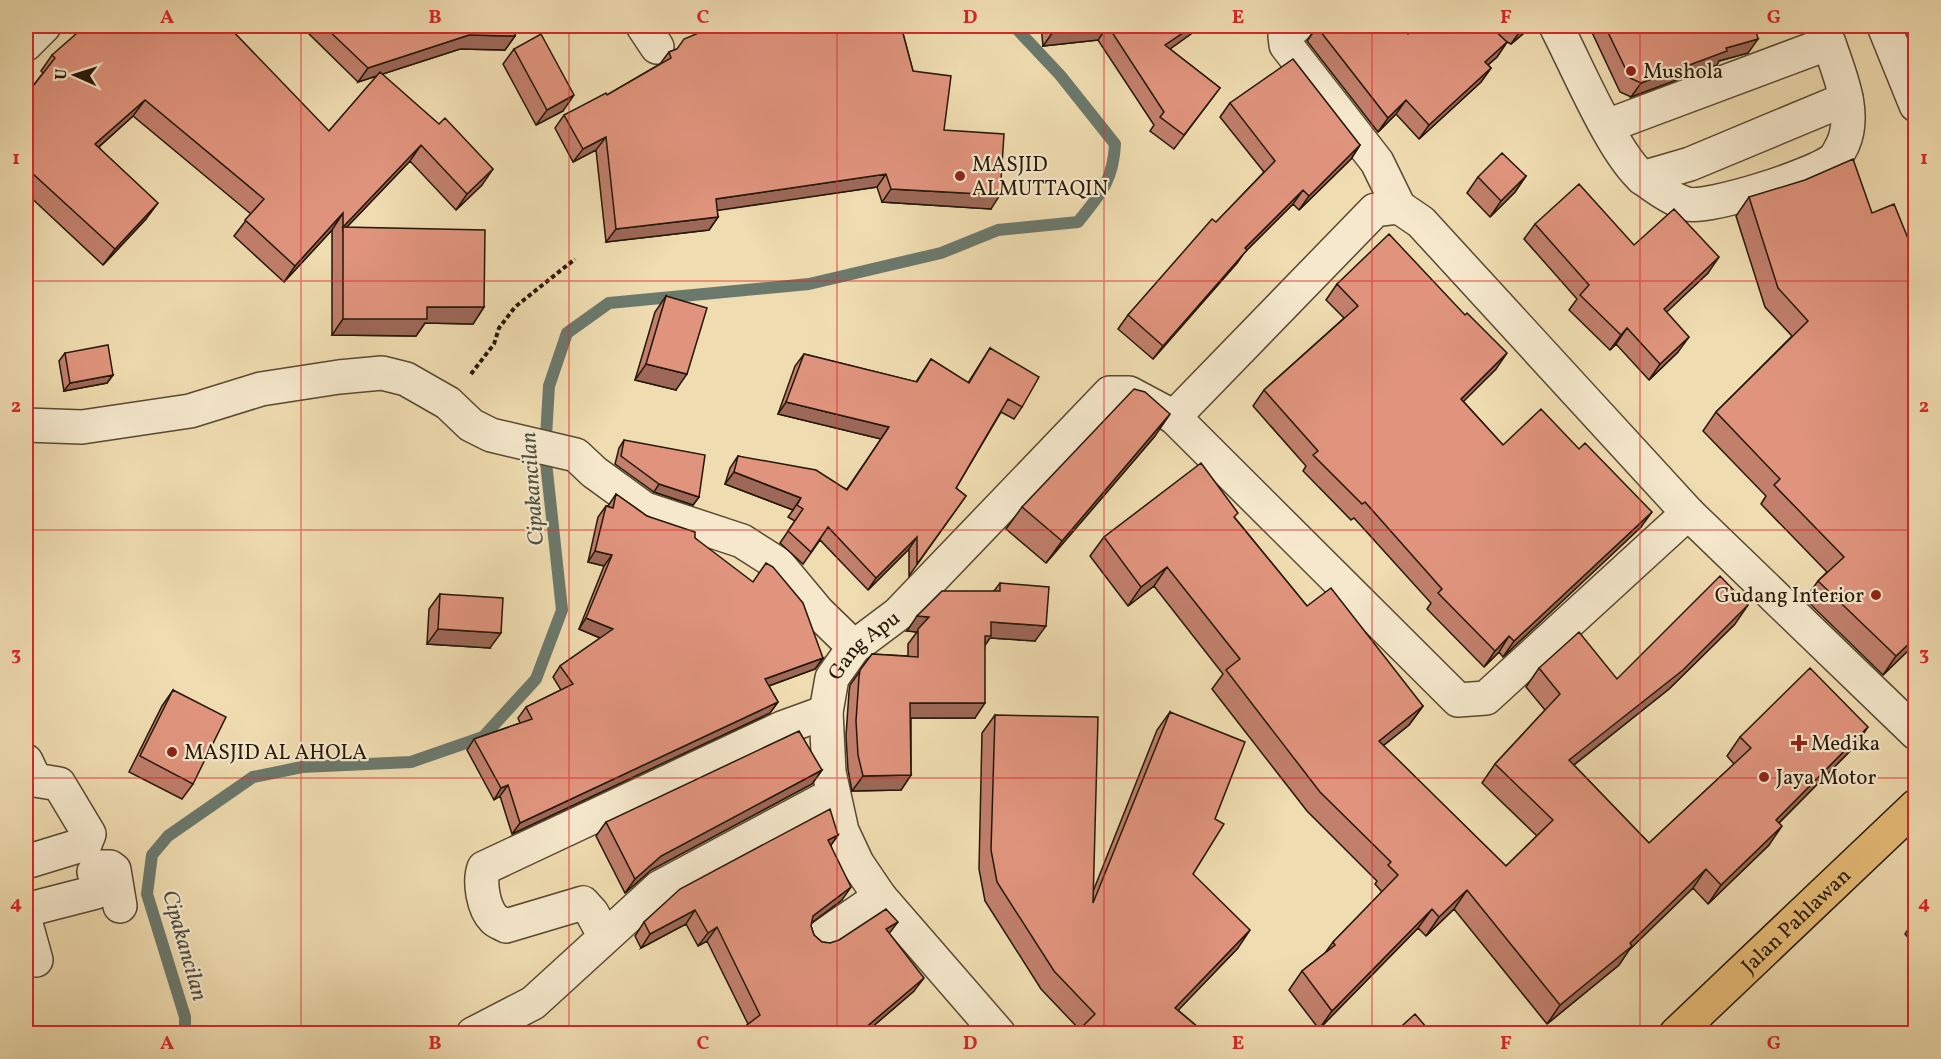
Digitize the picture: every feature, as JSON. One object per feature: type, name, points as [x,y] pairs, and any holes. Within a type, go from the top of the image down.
[{"type":"main road","name":"Jalan Pahlawan","points":[[1676,1034],[1916,806]]},
{"type":"street","points":[[26,44],[45,26]]},
{"type":"street","points":[[1296,26],[1286,36],[1286,45],[1377,162],[1399,207],[1421,222],[1688,513],[1916,733]]},
{"type":"street","points":[[1556,26],[1607,126],[1642,178],[1688,204],[1708,204],[1774,186],[1833,160],[1843,145],[1848,129],[1846,99],[1829,43],[1607,126]]},
{"type":"street","points":[[1884,26],[1916,105]]},
{"type":"street","points":[[1642,178],[1690,164],[1846,99]]},
{"type":"street","points":[[1174,417],[1375,210],[1399,207]]},
{"type":"street","points":[[26,425],[82,427],[190,411],[261,389],[382,373],[406,379],[448,403],[471,425],[491,435],[576,455],[594,472],[645,509],[742,541],[778,564],[854,647]]},
{"type":"street","name":"Gang Apu","points":[[999,1034],[880,897],[857,863],[847,842],[832,795],[826,712],[832,678],[854,647],[898,614],[1110,393],[1129,393],[1174,417],[1458,700],[1486,698],[1688,513]]},
{"type":"street","points":[[604,935],[592,913],[582,903],[506,926],[493,919],[485,901],[482,880],[484,868],[782,728],[826,712]]},
{"type":"street","points":[[26,760],[35,780],[59,784],[89,834],[85,843],[26,862]]},
{"type":"street","points":[[473,1034],[533,1003],[599,944],[604,935],[660,887],[832,795]]},
{"type":"street","points":[[26,910],[96,892],[98,885],[94,872],[97,867],[114,870],[120,906]]},
{"type":"street","points":[[820,938],[880,897]]},
{"type":"street","points":[[26,926],[36,960]]},
{"type":"path","points":[[448,403],[494,344],[499,328],[515,307],[575,259]]},
{"type":"building","points":[[85,26],[228,26],[329,131],[380,72],[439,124],[445,118],[493,169],[467,194],[421,145],[343,227],[343,213],[295,266],[245,220],[264,199],[145,100],[95,144],[158,203],[115,249],[33,174],[26,186],[26,95],[55,58],[52,55]]},
{"type":"building","points":[[324,26],[515,26],[515,36],[469,35],[368,68]]},
{"type":"building","points":[[709,26],[901,26],[913,71],[951,76],[944,130],[1004,134],[1000,195],[891,189],[886,174],[716,199],[718,217],[616,229],[606,137],[583,149],[564,115],[606,93],[607,95],[671,58],[669,52],[677,49],[684,39],[710,28]]},
{"type":"building","points":[[1052,26],[1108,26],[1053,32]]},
{"type":"building","points":[[1108,26],[1193,26],[1165,45],[1220,88],[1184,135],[1160,117],[1164,112]]},
{"type":"building","points":[[1401,26],[1408,34],[1416,26],[1490,26],[1507,42],[1485,62],[1491,68],[1429,125],[1406,100],[1388,118],[1317,27]]},
{"type":"building","points":[[1511,26],[1526,26],[1521,30]]},
{"type":"building","points":[[1605,26],[1755,26],[1758,39],[1726,48],[1727,51],[1641,83],[1630,78]]},
{"type":"building","points":[[541,34],[574,95],[547,110],[514,49]]},
{"type":"building","points":[[1293,59],[1360,145],[1309,196],[1303,190],[1245,248],[1247,250],[1163,346],[1128,315],[1212,219],[1216,222],[1275,161],[1230,103]]},
{"type":"building","points":[[1502,153],[1526,176],[1501,201],[1478,177]]},
{"type":"building","points":[[1853,159],[1872,213],[1894,204],[1916,258],[1916,637],[1896,656],[1818,581],[1844,557],[1774,485],[1780,479],[1716,412],[1808,321],[1778,288],[1749,197],[1805,180]]},
{"type":"building","points":[[1579,184],[1634,245],[1674,209],[1719,257],[1664,309],[1689,337],[1660,364],[1627,328],[1621,335],[1580,295],[1589,285],[1535,224]]},
{"type":"building","points":[[343,227],[485,230],[484,307],[427,307],[427,319],[343,319]]},
{"type":"building","points":[[1389,234],[1465,315],[1467,313],[1507,353],[1461,399],[1503,445],[1541,409],[1579,449],[1585,443],[1652,512],[1514,641],[1509,636],[1495,651],[1438,593],[1442,589],[1365,502],[1362,504],[1313,455],[1318,451],[1264,390],[1358,306],[1337,284]]},
{"type":"building","points":[[666,296],[707,308],[687,374],[646,364]]},
{"type":"building","points":[[108,345],[113,375],[70,383],[65,353]]},
{"type":"building","points":[[990,348],[1039,377],[1022,407],[1008,399],[956,488],[966,496],[917,564],[917,537],[876,578],[828,527],[811,552],[788,531],[803,509],[797,505],[801,498],[734,472],[738,456],[816,470],[847,490],[889,427],[786,402],[804,354],[917,382],[931,359],[969,383]]},
{"type":"building","points":[[1134,389],[1145,392],[1170,414],[1062,541],[1022,507]]},
{"type":"building","points":[[624,440],[705,455],[699,497],[659,484],[621,456]]},
{"type":"building","points":[[1201,463],[1238,513],[1234,517],[1307,606],[1331,588],[1423,706],[1379,741],[1506,866],[1553,820],[1495,764],[1560,694],[1539,668],[1579,632],[1617,679],[1720,576],[1748,605],[1683,670],[1569,760],[1649,843],[1751,748],[1740,737],[1810,668],[1868,727],[1776,820],[1782,826],[1721,885],[1706,869],[1630,943],[1632,946],[1560,1005],[1467,890],[1439,917],[1432,909],[1332,1011],[1302,971],[1335,945],[1333,942],[1398,875],[1388,865],[1391,862],[1320,792],[1226,670],[1240,659],[1167,567],[1141,587],[1104,537]]},
{"type":"building","points":[[616,494],[647,516],[695,532],[695,538],[753,582],[766,563],[773,567],[803,603],[823,658],[765,679],[778,702],[520,823],[508,785],[501,788],[474,739],[532,719],[526,707],[573,684],[560,666],[613,629],[586,618],[612,555],[595,551],[606,506],[613,508]]},
{"type":"building","points":[[1000,583],[1049,587],[1046,626],[991,622],[991,636],[985,636],[985,703],[910,703],[911,775],[863,776],[858,755],[856,721],[860,670],[872,654],[918,657],[918,629],[929,617],[917,616],[942,591],[1000,591]]},
{"type":"building","points":[[440,594],[503,598],[501,633],[438,629]]},
{"type":"building","name":"MASJID AL AHOLA","points":[[173,690],[226,717],[193,784],[140,756]]},
{"type":"building","points":[[1170,712],[1245,742],[1215,819],[1224,824],[1193,874],[1250,930],[1175,1008],[1206,1034],[1084,1034],[1080,1029],[1095,1014],[1054,971],[997,882],[991,850],[995,715],[1098,717],[1093,903]]},
{"type":"building","points":[[799,731],[822,770],[661,856],[635,879],[606,822]]},
{"type":"building","points":[[830,809],[838,835],[828,840],[851,887],[813,916],[811,926],[814,935],[822,942],[830,943],[839,940],[886,909],[898,922],[886,929],[924,978],[858,1034],[754,1034],[747,1025],[760,1015],[717,927],[708,933],[695,910],[650,934],[644,922],[680,889]]},
{"type":"building","points":[[1415,1014],[1432,1034],[1393,1034]]},
{"type":"waterway","name":"Cipakancilan","points":[[185,1034],[185,1017],[147,894],[152,855],[168,836],[253,777],[302,767],[411,762],[483,737],[536,679],[562,610],[545,453],[549,386],[567,333],[609,303],[809,284],[941,253],[998,230],[1078,222],[1104,187],[1114,157],[1115,144],[1060,75],[1014,26]]},
{"type":"place","name":"Mushola","points":[[1631,71]]},
{"type":"place","name":"MASJID ALMUTTAQIN","points":[[960,176]]},
{"type":"place","name":"Gudang Interior","points":[[1876,595]]},
{"type":"place","name":"Medika","points":[[1799,743]]},
{"type":"place","name":"MASJID AL AHOLA","points":[[172,752]]},
{"type":"place","name":"Jaya Motor","points":[[1764,777]]}]
